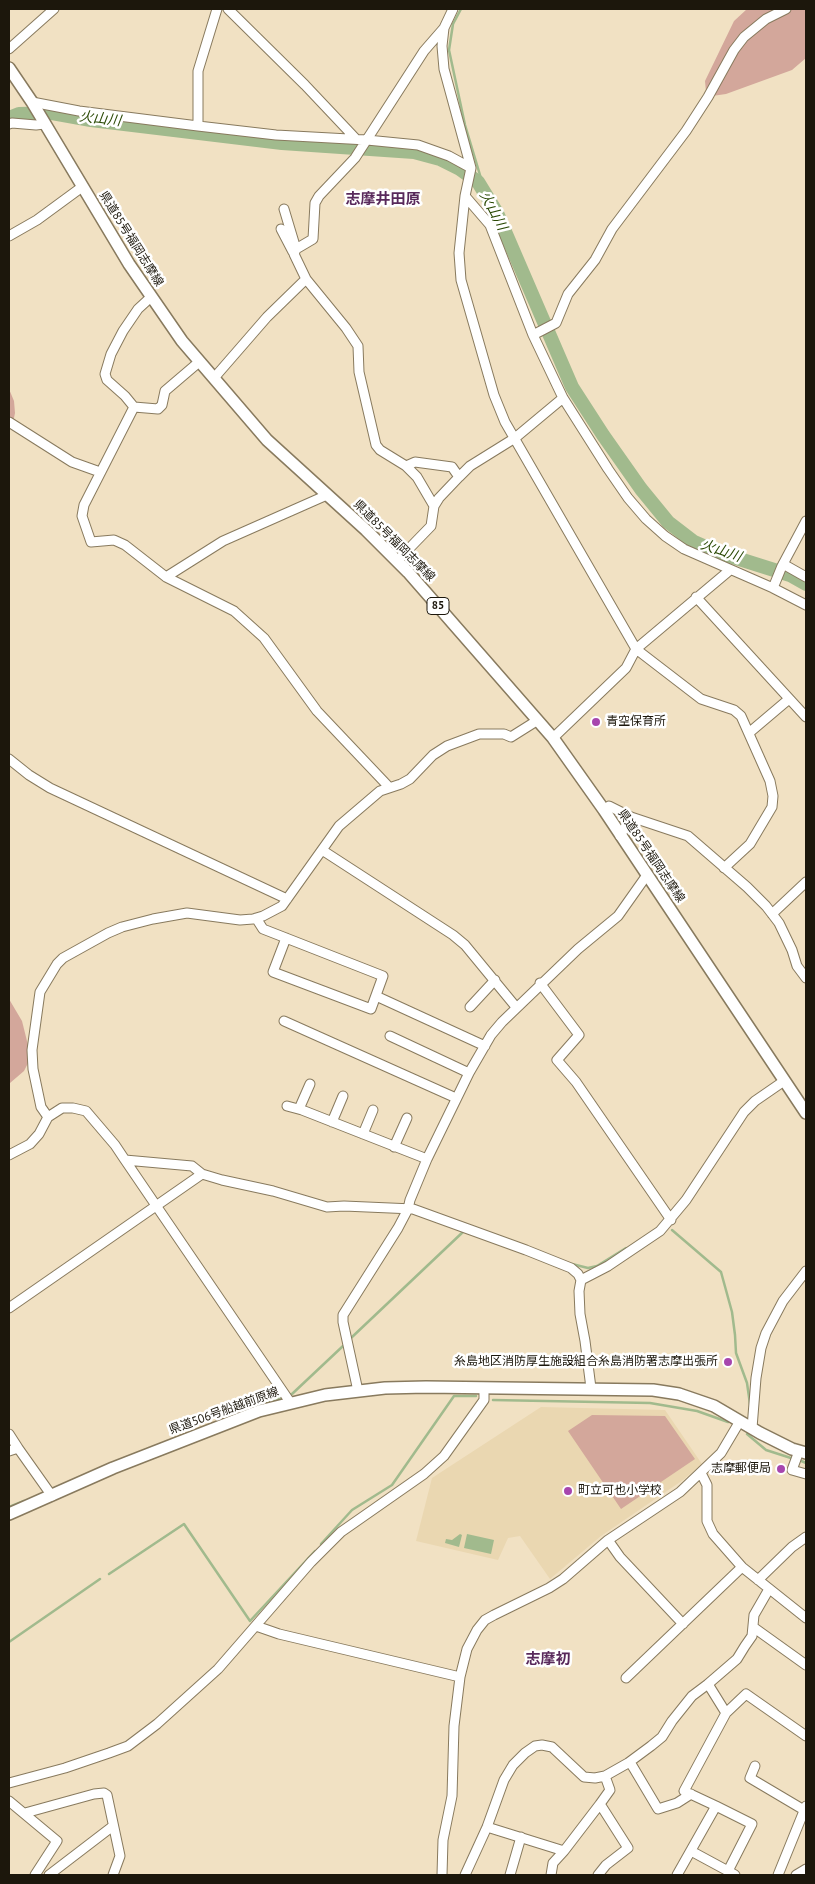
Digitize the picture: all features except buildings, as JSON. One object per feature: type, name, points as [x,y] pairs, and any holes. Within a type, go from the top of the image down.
[{"type":"main road","name":"県道85号福岡志摩線","points":[[9,68],[32,102],[129,264],[182,341],[267,440],[398,561],[553,738],[604,810],[806,1113]]},
{"type":"main road","name":"県道506号船越前原線","points":[[9,1514],[113,1468],[259,1411],[287,1398],[358,1391],[426,1387],[653,1390],[679,1394],[714,1406],[792,1449],[803,1452]]},
{"type":"street","points":[[198,126],[198,71],[217,9]]},
{"type":"street","points":[[228,9],[305,85],[356,139]]},
{"type":"street","points":[[295,252],[313,239],[315,203],[319,196],[355,158],[424,50],[444,28],[453,9]]},
{"type":"street","points":[[536,334],[556,323],[568,294],[595,260],[612,229],[686,131],[708,97],[734,50],[754,28],[782,9]]},
{"type":"street","points":[[9,49],[51,10]]},
{"type":"street","points":[[444,28],[442,46],[444,69],[471,168],[464,196],[458,253],[461,280],[494,395],[505,422],[636,649],[701,699],[734,710],[741,716],[750,732],[770,781],[773,796],[772,806],[750,844],[724,868]]},
{"type":"street","points":[[32,102],[78,111],[276,135],[356,139],[418,146],[449,156],[471,168]]},
{"type":"street","points":[[9,124],[44,124]]},
{"type":"street","points":[[9,236],[37,220],[82,187]]},
{"type":"street","points":[[464,196],[490,225],[563,398],[628,498],[665,536],[684,549],[773,588],[806,605]]},
{"type":"street","points":[[284,209],[295,252],[306,280],[346,328],[358,346],[358,372],[376,446],[406,466],[417,477],[434,506]]},
{"type":"street","points":[[281,229],[295,252]]},
{"type":"street","points":[[214,378],[267,317],[306,280]]},
{"type":"street","points":[[151,297],[138,309],[123,331],[111,354],[106,374],[107,380],[134,407],[158,409],[162,405],[165,390],[199,362]]},
{"type":"street","points":[[398,561],[431,526],[434,506],[439,498],[470,466],[515,438],[563,398]]},
{"type":"street","points":[[134,407],[84,505],[82,516],[92,542],[114,540],[125,545],[166,577],[234,611],[258,632],[317,711],[389,787]]},
{"type":"street","points":[[9,422],[72,462],[100,472]]},
{"type":"street","points":[[406,466],[415,462],[452,466],[459,477]]},
{"type":"street","points":[[166,577],[223,541],[327,495]]},
{"type":"street","points":[[773,588],[806,521]]},
{"type":"street","points":[[783,565],[806,577]]},
{"type":"street","points":[[553,738],[626,668],[636,649],[730,570]]},
{"type":"street","points":[[696,597],[806,717]]},
{"type":"street","points":[[750,732],[789,699]]},
{"type":"street","points":[[48,1117],[41,1107],[33,1069],[32,1050],[40,992],[57,964],[63,958],[108,933],[122,927],[153,919],[187,913],[240,920],[263,916],[282,906],[339,826],[380,791],[410,779],[433,755],[447,746],[479,734],[504,734],[512,737],[538,720]]},
{"type":"street","points":[[9,759],[29,775],[50,788],[287,898]]},
{"type":"street","points":[[604,810],[609,806],[631,817],[688,836],[747,887],[772,914],[785,934],[797,966],[806,978]]},
{"type":"street","points":[[620,836],[631,817]]},
{"type":"street","points":[[322,850],[453,935],[465,945],[516,1007]]},
{"type":"street","points":[[358,1391],[343,1315],[398,1228],[408,1209],[427,1159],[456,1098],[485,1046],[502,1022],[540,983],[618,916],[647,875]]},
{"type":"street","points":[[772,914],[806,882]]},
{"type":"street","points":[[256,918],[263,929],[286,938],[382,976],[371,1009],[273,972],[286,938]]},
{"type":"street","points":[[470,1007],[494,980]]},
{"type":"street","points":[[540,983],[580,1035],[557,1060],[576,1082],[671,1220]]},
{"type":"street","points":[[376,996],[485,1046]]},
{"type":"street","points":[[284,1021],[456,1098]]},
{"type":"street","points":[[390,1036],[470,1073]]},
{"type":"street","points":[[581,1280],[632,1251],[660,1231],[671,1220],[698,1184],[744,1112],[762,1096],[784,1081]]},
{"type":"street","points":[[300,1109],[310,1084]]},
{"type":"street","points":[[332,1122],[343,1096]]},
{"type":"street","points":[[287,1106],[300,1109],[427,1159]]},
{"type":"street","points":[[9,1155],[30,1144],[39,1134],[48,1117],[62,1108],[86,1111],[115,1145],[287,1398]]},
{"type":"street","points":[[363,1134],[374,1110]]},
{"type":"street","points":[[394,1147],[406,1118]]},
{"type":"street","points":[[125,1160],[192,1166],[202,1174],[273,1190],[327,1207],[413,1209],[571,1268],[578,1274],[581,1280],[579,1291],[580,1314],[591,1388]]},
{"type":"street","points":[[9,1308],[202,1174]]},
{"type":"street","points":[[752,1428],[756,1378],[761,1348],[766,1333],[784,1301],[806,1271]]},
{"type":"street","points":[[9,1783],[74,1766],[128,1746],[157,1724],[218,1669],[311,1562],[341,1532],[424,1474],[444,1456],[484,1400],[484,1388]]},
{"type":"street","points":[[442,1875],[443,1840],[452,1796],[453,1744],[460,1677],[467,1649],[481,1624],[494,1615],[549,1588],[608,1540],[673,1496],[701,1473],[721,1453],[740,1420]]},
{"type":"street","points":[[9,1434],[13,1449],[52,1496]]},
{"type":"street","points":[[803,1452],[792,1470],[806,1474]]},
{"type":"street","points":[[701,1473],[707,1485],[707,1521],[709,1528],[742,1567],[806,1618]]},
{"type":"street","points":[[758,1580],[792,1547],[806,1537]]},
{"type":"street","points":[[608,1540],[620,1557],[683,1624]]},
{"type":"street","points":[[626,1678],[742,1567]]},
{"type":"street","points":[[465,1875],[487,1826],[504,1780],[513,1765],[525,1753],[535,1746],[552,1747],[584,1777],[594,1778],[605,1776],[630,1762],[662,1737],[692,1696],[737,1659],[752,1636],[754,1615],[769,1589]]},
{"type":"street","points":[[256,1626],[278,1634],[460,1677]]},
{"type":"street","points":[[753,1627],[806,1665]]},
{"type":"street","points":[[708,1684],[726,1713]]},
{"type":"street","points":[[691,1851],[732,1873],[752,1824],[684,1791],[726,1713],[746,1694],[806,1736]]},
{"type":"street","points":[[630,1762],[658,1809],[677,1803],[691,1794]]},
{"type":"street","points":[[755,1766],[750,1778],[805,1807],[778,1875]]},
{"type":"street","points":[[550,1875],[553,1863],[610,1790],[605,1776]]},
{"type":"street","points":[[25,1813],[69,1800],[104,1793],[107,1795],[120,1856],[113,1875]]},
{"type":"street","points":[[10,1804],[25,1813],[57,1841],[35,1875]]},
{"type":"street","points":[[598,1875],[606,1865],[628,1848],[600,1804]]},
{"type":"street","points":[[677,1875],[716,1806]]},
{"type":"street","points":[[49,1875],[113,1826]]},
{"type":"street","points":[[487,1826],[564,1851]]},
{"type":"street","points":[[510,1875],[521,1837]]},
{"type":"street","points":[[796,1875],[806,1869]]},
{"type":"shaded area","points":[[747,9],[806,9],[806,58],[792,70],[726,94],[712,96],[706,92],[705,81],[734,21]]},
{"type":"shaded area","points":[[9,389],[14,401],[15,413],[13,423],[9,428]]},
{"type":"shaded area","points":[[9,999],[22,1021],[31,1057],[24,1071],[10,1083]]},
{"type":"shaded area","points":[[541,1407],[665,1410],[702,1464],[683,1480],[601,1536],[550,1579],[520,1536],[508,1538],[498,1560],[416,1541],[432,1478]]},
{"type":"shaded area","points":[[592,1415],[665,1416],[695,1459],[621,1509],[568,1431]]},
{"type":"shaded area","points":[[460,1534],[462,1535],[459,1547],[445,1543],[446,1539],[452,1540]]},
{"type":"shaded area","points":[[467,1534],[494,1540],[491,1554],[464,1548]]},
{"type":"waterway","points":[[461,9],[453,24],[449,50],[465,125],[486,195]]},
{"type":"waterway","name":"火山川","points":[[9,118],[19,114],[52,113],[91,120],[282,143],[414,152],[440,159],[460,169],[478,182],[497,213],[572,387],[641,489],[668,522],[694,542],[717,552],[790,575],[806,584]]},
{"type":"waterway","points":[[672,1230],[721,1272],[732,1312],[736,1353],[747,1383],[750,1404]]},
{"type":"waterway","points":[[351,1338],[464,1231]]},
{"type":"waterway","points":[[572,1264],[588,1268],[597,1266],[626,1248]]},
{"type":"waterway","points":[[264,1404],[292,1394],[343,1346]]},
{"type":"waterway","points":[[321,1544],[352,1510],[392,1485],[454,1396],[476,1396]]},
{"type":"waterway","points":[[493,1400],[650,1403],[697,1411],[728,1422]]},
{"type":"waterway","points":[[747,1434],[766,1450],[794,1459]]},
{"type":"waterway","points":[[799,1460],[806,1463]]},
{"type":"waterway","points":[[9,1507],[24,1501]]},
{"type":"waterway","points":[[109,1574],[184,1524],[250,1621],[315,1551]]},
{"type":"waterway","points":[[9,1642],[100,1579]]},
{"type":"place","name":"青空保育所","points":[[596,722]]},
{"type":"place","name":"糸島地区消防厚生施設組合糸島消防署志摩出張所","points":[[728,1362]]},
{"type":"place","name":"志摩郵便局","points":[[781,1469]]},
{"type":"place","name":"町立可也小学校","points":[[568,1491]]},
{"type":"district","name":"志摩井田原","points":[[383,200]]},
{"type":"district","name":"志摩初","points":[[548,1660]]}]
